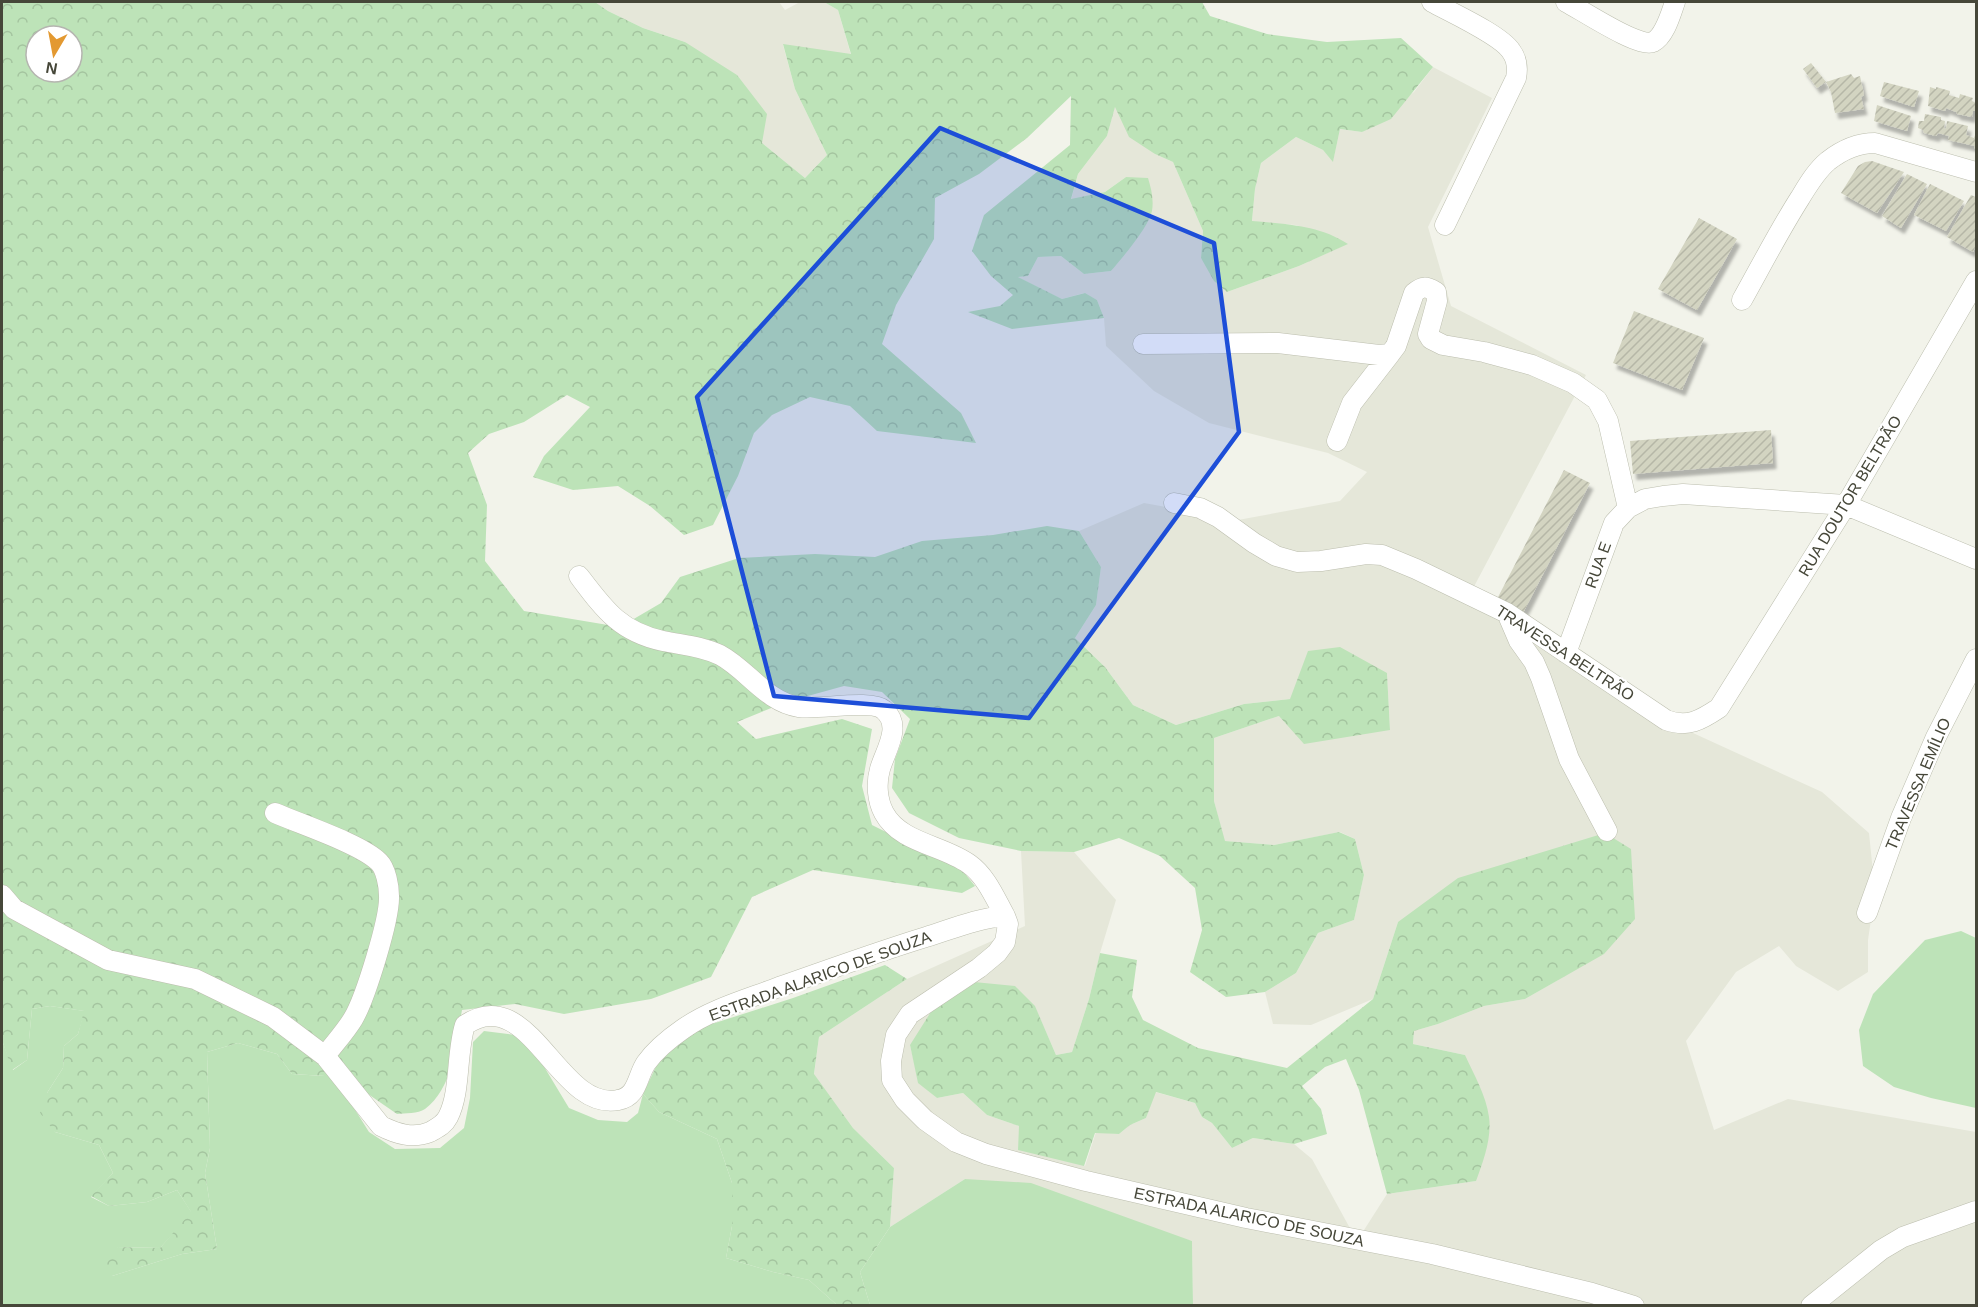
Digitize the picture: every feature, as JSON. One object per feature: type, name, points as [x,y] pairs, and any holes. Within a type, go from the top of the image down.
[{"type":"street","points":[[1432,2],[1510,48],[1518,69],[1516,78],[1444,225]]},
{"type":"street","points":[[1566,2],[1633,39],[1649,44],[1655,42],[1660,36],[1672,10]]},
{"type":"street","points":[[1742,300],[1810,182],[1827,162],[1842,152],[1863,143],[1875,143],[1977,172]]},
{"type":"street","name":"RUA DOUTOR BELTRÃO","points":[[1719,708],[1846,505],[1977,281]]},
{"type":"street","points":[[1337,441],[1352,403],[1396,346],[1414,293],[1420,287],[1427,286],[1436,292],[1437,301],[1428,334],[1431,339],[1443,345],[1484,352],[1532,365],[1573,383],[1597,400],[1608,421],[1628,508],[1654,497],[1683,495],[1846,505],[1977,559]]},
{"type":"street","points":[[1143,344],[1278,343],[1378,355],[1390,354]]},
{"type":"street","name":"TRAVESSA BELTRÃO","points":[[1174,503],[1200,508],[1218,517],[1234,531],[1276,556],[1297,562],[1366,554],[1382,555],[1416,569],[1507,613],[1666,720],[1685,725],[1697,722],[1719,708]]},
{"type":"street","name":"RUA E","points":[[1566,653],[1610,532],[1620,515],[1628,508]]},
{"type":"street","points":[[579,576],[606,611],[627,627],[644,636],[702,648],[721,656],[774,698],[800,708],[856,705],[883,708],[891,720],[893,729],[890,746],[880,770],[877,791],[888,821],[902,831],[969,864],[984,879],[1005,916]]},
{"type":"street","points":[[1507,613],[1519,641],[1534,662],[1541,678],[1569,759],[1607,831]]},
{"type":"street","name":"TRAVESSA EMÍLIO","points":[[1867,913],[1901,818],[1936,737],[1977,659]]},
{"type":"street","points":[[275,813],[365,851],[381,863],[386,879],[389,897],[387,916],[366,987],[353,1019],[325,1056]]},
{"type":"street","name":"ESTRADA ALARICO DE SOUZA","points":[[2,895],[14,909],[108,960],[195,979],[258,1009],[287,1026],[325,1056],[381,1126],[409,1136],[422,1135],[440,1128],[448,1118],[455,1090],[460,1040],[465,1025],[483,1016],[500,1017],[519,1026],[582,1091],[597,1100],[619,1100],[629,1096],[634,1090],[645,1064],[657,1050],[685,1028],[707,1016],[748,998],[884,950],[982,919],[1005,916],[1008,924],[1005,942],[997,953],[979,968],[910,1014],[896,1035],[891,1061],[892,1080],[905,1100],[925,1120],[956,1142],[986,1154],[1086,1181],[1246,1218],[1432,1254],[1634,1305]]},
{"type":"street","points":[[1811,1305],[1866,1260],[1903,1237],[1977,1212]]},
{"type":"highlighted area","points":[[940,128],[1214,243],[1239,432],[1029,718],[774,696],[697,397]]},
{"type":"shaded area","points":[[595,2],[779,2],[785,10],[800,2],[824,2],[838,10],[851,55],[783,45],[795,89],[827,155],[805,178],[762,143],[685,42],[643,28]]},
{"type":"shaded area","points":[[1433,67],[1492,98],[1428,227],[1451,306],[1586,375],[1469,596],[1574,655],[1630,694],[1693,733],[1822,792],[1869,833],[1875,892],[1868,940],[1868,972],[1838,991],[1796,966],[1779,946],[1736,972],[1686,1041],[1714,1130],[1788,1099],[1976,1132],[1976,1305],[1193,1305],[1192,1241],[965,1179],[890,1227],[894,1168],[853,1128],[814,1075],[819,1037],[907,979],[1025,926],[1021,851],[1074,852],[1116,900],[1072,1052],[1056,1055],[1035,1007],[910,1045],[919,1083],[937,1098],[963,1093],[987,1115],[1019,1126],[1085,1166],[1096,1132],[1119,1134],[1130,1125],[1146,1118],[1155,1092],[1195,1103],[1202,1117],[1212,1123],[1232,1148],[1253,1138],[1294,1144],[1312,1159],[1357,1241],[1387,1194],[1476,1181],[1465,1055],[1413,1044],[1414,1031],[1484,1006],[1525,999],[1558,980],[1398,922],[1373,999],[1311,1025],[1273,1024],[1265,992],[1296,973],[1318,933],[1354,920],[1364,875],[1355,839],[1340,832],[1274,845],[1224,841],[1214,801],[1214,738],[1279,716],[1390,730],[1387,673],[1290,699],[1244,704],[1176,725],[1133,705],[1105,667],[1075,638],[1096,605],[1101,567],[1079,531],[1144,503],[1238,520],[1340,501],[1367,472],[1328,453],[1209,423],[1154,391],[1106,346],[1104,318],[1097,300],[1084,293],[1062,299],[1017,277],[1028,276],[1038,257],[1061,256],[1084,274],[1111,271],[1139,235],[1126,177],[1105,192],[1071,200],[1078,174],[1107,136],[1115,106],[1155,154],[1173,162],[1203,231],[1201,258],[1227,292],[1299,266],[1347,244],[1296,225],[1252,222],[1255,189],[1261,163],[1296,137],[1323,150],[1333,161],[1340,129],[1362,132],[1414,92]]},
{"type":"green space","points":[[2,2],[595,2],[643,28],[685,42],[737,75],[767,114],[762,143],[805,178],[827,155],[795,89],[783,44],[851,54],[838,10],[824,2],[1202,2],[1210,16],[1267,34],[1327,42],[1401,38],[1433,67],[1391,119],[1362,132],[1340,129],[1333,162],[1323,150],[1296,137],[1261,163],[1255,189],[1252,221],[1314,229],[1348,244],[1299,266],[1227,292],[1214,281],[1201,258],[1203,231],[1173,162],[1155,154],[1129,137],[1115,107],[1107,136],[1078,174],[1071,199],[1105,192],[1126,177],[1148,178],[1153,207],[1146,226],[1111,271],[1084,274],[1061,256],[1038,257],[1028,276],[1018,277],[1062,299],[1085,293],[1097,300],[1104,318],[1012,329],[968,312],[1000,306],[1013,295],[991,276],[972,251],[984,215],[1070,145],[1071,96],[1027,138],[979,174],[935,198],[934,239],[896,305],[882,344],[961,413],[976,443],[877,431],[850,406],[810,397],[772,415],[754,433],[738,476],[713,525],[684,535],[650,506],[618,486],[573,490],[533,477],[544,456],[590,407],[567,395],[524,422],[489,434],[468,453],[487,505],[485,561],[524,611],[620,627],[661,603],[680,577],[739,558],[815,554],[875,557],[922,541],[993,535],[1047,526],[1079,531],[1101,567],[1096,605],[1075,638],[1105,667],[1133,705],[1176,725],[1244,704],[1290,699],[1308,651],[1340,647],[1387,673],[1390,730],[1304,744],[1279,716],[1214,738],[1214,801],[1225,841],[1274,845],[1339,832],[1355,839],[1364,875],[1354,920],[1318,933],[1296,973],[1265,992],[1226,997],[1190,972],[1202,930],[1195,888],[1160,856],[1119,838],[1074,852],[1021,851],[959,838],[909,813],[892,788],[895,759],[910,719],[882,692],[844,686],[786,702],[737,722],[756,739],[842,719],[872,729],[862,786],[872,825],[962,870],[975,886],[962,893],[813,870],[752,897],[711,977],[651,999],[564,1014],[515,1004],[462,1010],[448,1077],[435,1100],[419,1112],[397,1114],[368,1094],[275,1015],[109,957],[2,890]]},
{"type":"green space","points":[[1605,833],[1631,849],[1635,919],[1604,954],[1525,999],[1484,1006],[1414,1031],[1413,1044],[1465,1055],[1482,1093],[1490,1125],[1486,1150],[1476,1181],[1387,1194],[1359,1090],[1346,1059],[1325,1067],[1302,1086],[1321,1109],[1327,1134],[1294,1144],[1253,1138],[1232,1148],[1212,1123],[1202,1117],[1195,1103],[1156,1092],[1146,1118],[1130,1125],[1119,1134],[1095,1133],[1084,1166],[1018,1150],[1019,1126],[987,1115],[963,1093],[937,1098],[918,1083],[910,1045],[934,1007],[974,982],[1015,986],[1035,1006],[1056,1055],[1072,1052],[1089,999],[1100,953],[1137,960],[1132,997],[1143,1020],[1198,1048],[1287,1068],[1373,999],[1398,922],[1458,878]]},
{"type":"green space","points":[[2,900],[106,964],[194,982],[322,1057],[325,1076],[292,1074],[277,1054],[238,1043],[207,1052],[210,1148],[205,1173],[217,1249],[182,1254],[112,1276],[93,1264],[118,1247],[160,1248],[191,1212],[177,1190],[147,1202],[109,1206],[91,1196],[113,1173],[99,1145],[55,1132],[40,1113],[47,1093],[63,1068],[64,1046],[78,1034],[84,1011],[50,1006],[32,1009],[27,1060],[12,1070],[2,1040]]},
{"type":"green space","points":[[1961,931],[1976,938],[1976,1108],[1894,1087],[1863,1066],[1859,1030],[1873,994],[1925,940]]},
{"type":"green space","points":[[885,965],[907,979],[819,1037],[814,1074],[853,1128],[894,1168],[890,1227],[860,1272],[870,1305],[837,1305],[809,1280],[726,1258],[732,1226],[732,1183],[717,1139],[659,1112],[643,1094],[661,1056],[693,1030]]},
{"type":"green space","points":[[50,1006],[85,1011],[78,1034],[64,1046],[63,1068],[47,1093],[55,1132],[99,1145],[113,1173],[91,1197],[109,1206],[147,1202],[177,1190],[192,1213],[160,1248],[118,1247],[112,1276],[182,1254],[217,1249],[205,1173],[210,1148],[207,1052],[238,1043],[277,1054],[292,1074],[324,1076],[322,1057],[369,1132],[395,1149],[440,1148],[464,1128],[470,1098],[473,1042],[484,1031],[515,1035],[534,1050],[569,1108],[598,1120],[627,1122],[638,1113],[643,1094],[659,1112],[717,1139],[732,1183],[732,1226],[726,1258],[809,1280],[837,1305],[2,1305],[2,1040],[13,1070],[27,1060],[32,1009]]},
{"type":"green space","points":[[965,1179],[1031,1183],[1192,1241],[1193,1305],[870,1305],[860,1272],[890,1227]]},
{"type":"building","points":[[1811,63],[1826,82],[1817,88],[1803,69]]},
{"type":"building","points":[[1851,74],[1854,78],[1860,76],[1864,109],[1835,113],[1831,92],[1826,82]]},
{"type":"building","points":[[1884,82],[1919,91],[1914,107],[1880,96]]},
{"type":"building","points":[[1930,87],[1950,91],[1949,95],[1959,98],[1960,94],[1973,98],[1976,111],[1973,111],[1972,117],[1957,114],[1946,108],[1945,111],[1928,106]]},
{"type":"building","points":[[1877,105],[1911,116],[1907,131],[1874,121]]},
{"type":"building","points":[[1925,114],[1941,117],[1941,120],[1945,121],[1944,128],[1946,129],[1947,121],[1968,126],[1966,135],[1974,138],[1976,132],[1976,149],[1975,146],[1948,140],[1949,136],[1924,133],[1918,128],[1919,121],[1924,121]]},
{"type":"building","points":[[1872,161],[1904,172],[1877,213],[1841,193],[1858,166]]},
{"type":"building","points":[[1907,174],[1927,184],[1901,228],[1882,216]]},
{"type":"building","points":[[1930,184],[1964,201],[1946,231],[1914,215]]},
{"type":"building","points":[[1971,195],[1976,197],[1976,245],[1973,252],[1947,237]]},
{"type":"building","points":[[1699,218],[1737,239],[1697,310],[1658,289]]},
{"type":"building","points":[[1634,311],[1704,338],[1682,390],[1613,363]]},
{"type":"building","points":[[1771,430],[1773,463],[1633,474],[1630,441]]},
{"type":"building","points":[[1564,470],[1590,483],[1523,613],[1497,599]]}]
